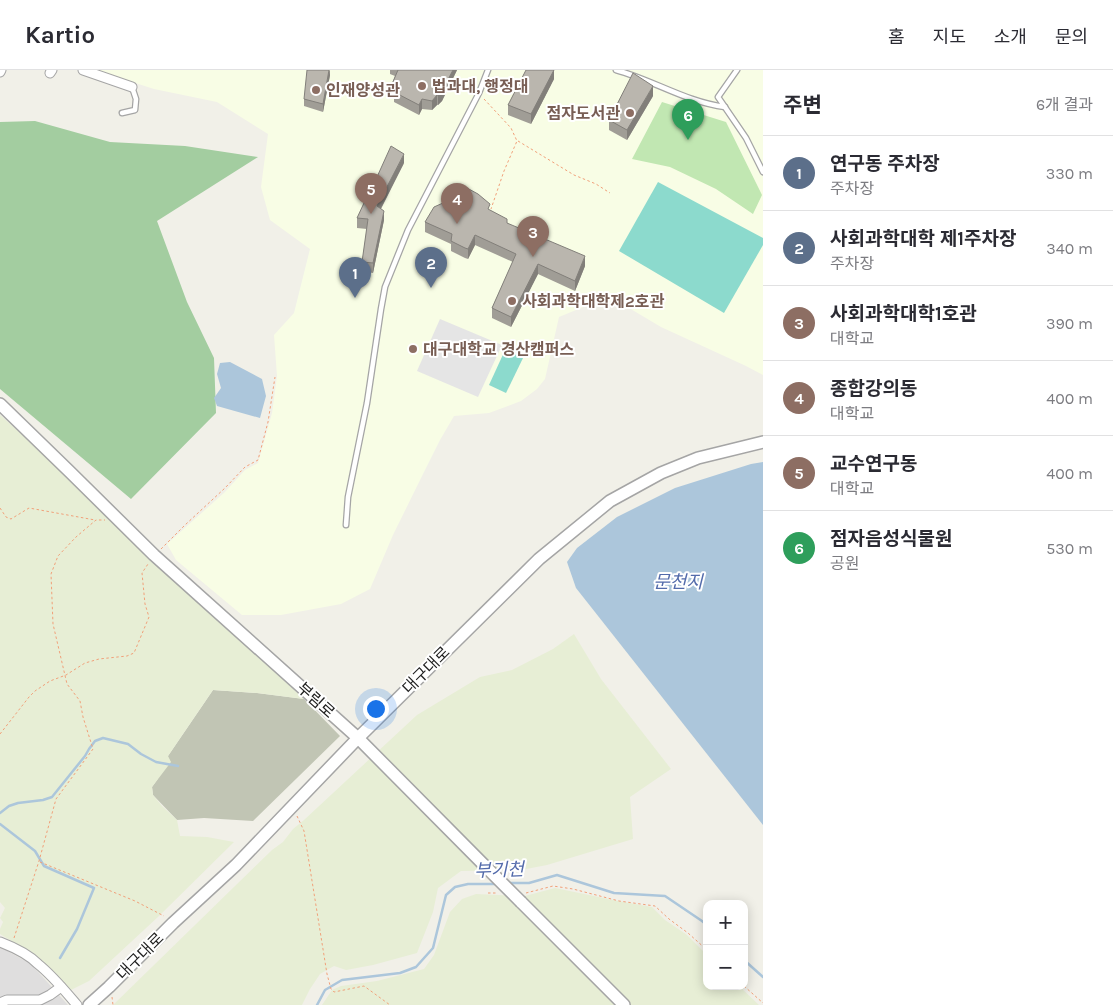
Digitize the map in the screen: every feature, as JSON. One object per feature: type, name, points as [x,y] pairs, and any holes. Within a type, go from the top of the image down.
[{"type":"street","points":[[84,70],[132,87]]},
{"type":"street","name":"부림로","points":[[0,404],[154,555],[358,738],[484,865],[524,897],[624,1005]]},
{"type":"street","name":"대구대로","points":[[89,1005],[236,865],[358,738],[539,559],[610,501],[661,472],[698,458],[763,442]]},
{"type":"street","points":[[0,942],[38,963],[77,1005]]},
{"type":"street","points":[[0,1003],[8,1000],[40,1000],[61,987]]},
{"type":"lane","points":[[346,525],[348,497],[367,403],[383,295],[408,230],[479,92],[488,70]]},
{"type":"lane","points":[[616,70],[651,82],[687,98],[710,105],[725,107]]},
{"type":"lane","points":[[737,70],[718,97],[746,138],[763,172]]},
{"type":"lane","points":[[122,113],[135,110],[136,99],[132,87]]},
{"type":"path","points":[[479,92],[511,128],[517,141],[574,176],[596,184],[610,193]]},
{"type":"path","points":[[491,209],[517,141]]},
{"type":"path","points":[[161,549],[226,488],[245,467],[258,460],[268,422],[275,377]]},
{"type":"path","points":[[0,508],[6,517],[11,518],[29,508],[96,520],[118,520]]},
{"type":"path","points":[[12,947],[56,799],[92,749],[80,701],[67,684],[53,624],[51,574],[58,556],[76,536],[96,520]]},
{"type":"path","points":[[0,734],[29,697],[50,681],[66,675],[85,663],[99,659],[127,656],[134,653],[149,617],[145,604],[142,573],[150,562]]},
{"type":"path","points":[[293,806],[304,830],[331,989],[334,992],[364,986],[390,1005]]},
{"type":"path","points":[[39,861],[135,901],[160,913],[173,923]]},
{"type":"path","points":[[524,897],[554,886],[619,901],[655,906],[703,946]]},
{"type":"path","points":[[488,893],[498,893]]},
{"type":"path","points":[[748,990],[763,1003]]},
{"type":"shaded area","name":"대구대학교 경산캠퍼스","points":[[95,70],[763,70],[763,375],[661,327],[624,305],[593,303],[559,317],[545,379],[537,389],[521,401],[489,413],[454,416],[440,440],[393,535],[370,589],[341,604],[281,615],[242,615],[176,560],[167,544],[225,492],[245,470],[258,463],[272,413],[277,376],[274,335],[294,313],[310,249],[270,220],[261,187],[268,134],[217,102],[154,89]]},
{"type":"shaded area","points":[[658,182],[763,238],[763,245],[724,313],[619,251]]},
{"type":"shaded area","points":[[440,319],[502,345],[478,397],[417,371]]},
{"type":"shaded area","points":[[506,348],[524,356],[506,393],[489,385]]},
{"type":"shaded area","points":[[0,415],[62,470],[146,553],[304,699],[213,690],[168,756],[171,762],[152,787],[153,795],[177,820],[180,836],[207,837],[234,842],[159,916],[89,981],[71,990],[39,958],[0,934],[3,922],[0,918],[5,908],[0,902]]},
{"type":"shaded area","points":[[574,634],[601,679],[671,769],[630,797],[633,839],[547,865],[521,870],[461,871],[438,888],[433,912],[417,953],[346,970],[334,966],[320,974],[302,1005],[113,1005],[272,850],[283,842],[293,829],[417,715],[480,677],[512,670],[553,649]]},
{"type":"shaded area","points":[[213,690],[304,699],[340,736],[253,821],[204,818],[177,820],[153,795],[152,787],[168,756]]},
{"type":"shaded area","points":[[555,888],[652,907],[665,920],[687,935],[703,951],[703,990],[743,990],[759,1005],[322,1005],[332,990],[341,986],[377,981],[424,969],[434,955],[450,912],[462,899],[476,894],[525,896]]},
{"type":"shaded area","points":[[0,947],[31,964],[68,1005],[0,1005]]},
{"type":"green space","points":[[662,102],[726,122],[762,195],[753,214],[716,189],[670,167],[632,159]]},
{"type":"green space","points":[[35,121],[110,142],[185,146],[258,157],[157,221],[187,302],[214,358],[216,413],[131,499],[0,389],[0,122]]},
{"type":"water","points":[[230,362],[262,379],[266,396],[260,418],[217,406],[214,398],[221,388],[217,374],[220,363]]},
{"type":"water","name":"문천지","points":[[763,462],[763,825],[576,588],[567,562],[577,548],[617,517],[675,488]]},
{"type":"building","name":"인재양성관","points":[[307,70],[329,70],[323,104],[304,99]]},
{"type":"building","name":"법과대, 행정대","points":[[398,70],[453,70],[442,91],[432,101],[422,99],[419,105],[394,92],[395,87],[392,84]]},
{"type":"building","points":[[526,70],[554,70],[531,114],[508,105]]},
{"type":"building","name":"점자도서관","points":[[633,73],[653,86],[627,130],[609,120]]},
{"type":"building","points":[[391,146],[404,154],[377,206],[384,211],[373,263],[362,262],[368,219],[357,218],[364,203],[366,191],[372,188]]},
{"type":"building","points":[[457,185],[478,194],[490,204],[488,209],[507,219],[507,223],[585,256],[575,281],[538,264],[511,317],[492,308],[516,254],[475,235],[468,249],[465,248],[451,241],[452,234],[425,222],[434,207],[443,203]]},
{"type":"waterway","points":[[0,813],[9,806],[18,803],[52,797],[95,741],[103,738],[128,744],[156,762],[178,766]]},
{"type":"waterway","points":[[0,824],[35,851],[44,866],[94,888],[77,929],[60,958]]},
{"type":"waterway","name":"부기천","points":[[509,883],[529,883],[557,875],[614,893],[665,896],[703,922]]},
{"type":"waterway","name":"부기천","points":[[317,1005],[325,990],[342,980],[400,973],[416,967],[433,948],[446,895],[455,887],[468,884],[496,884]]},
{"type":"waterway","name":"부기천","points":[[748,964],[763,977]]},
{"type":"place","name":"법과대, 행정대","points":[[422,86]]},
{"type":"place","name":"인재양성관","points":[[316,90]]},
{"type":"place","name":"점자도서관","points":[[630,113]]},
{"type":"place","name":"점자음성식물원","points":[[688,140]]},
{"type":"place","name":"교수연구동","points":[[371,214]]},
{"type":"place","name":"종합강의동","points":[[457,224]]},
{"type":"place","name":"사회과학대학1호관","points":[[533,257]]},
{"type":"place","name":"사회과학대학 제1주차장","points":[[431,288]]},
{"type":"place","name":"연구동 주차장","points":[[355,298]]},
{"type":"place","name":"사회과학대학제2호관","points":[[512,301]]},
{"type":"place","name":"대구대학교 경산캠퍼스","points":[[413,349]]}]
